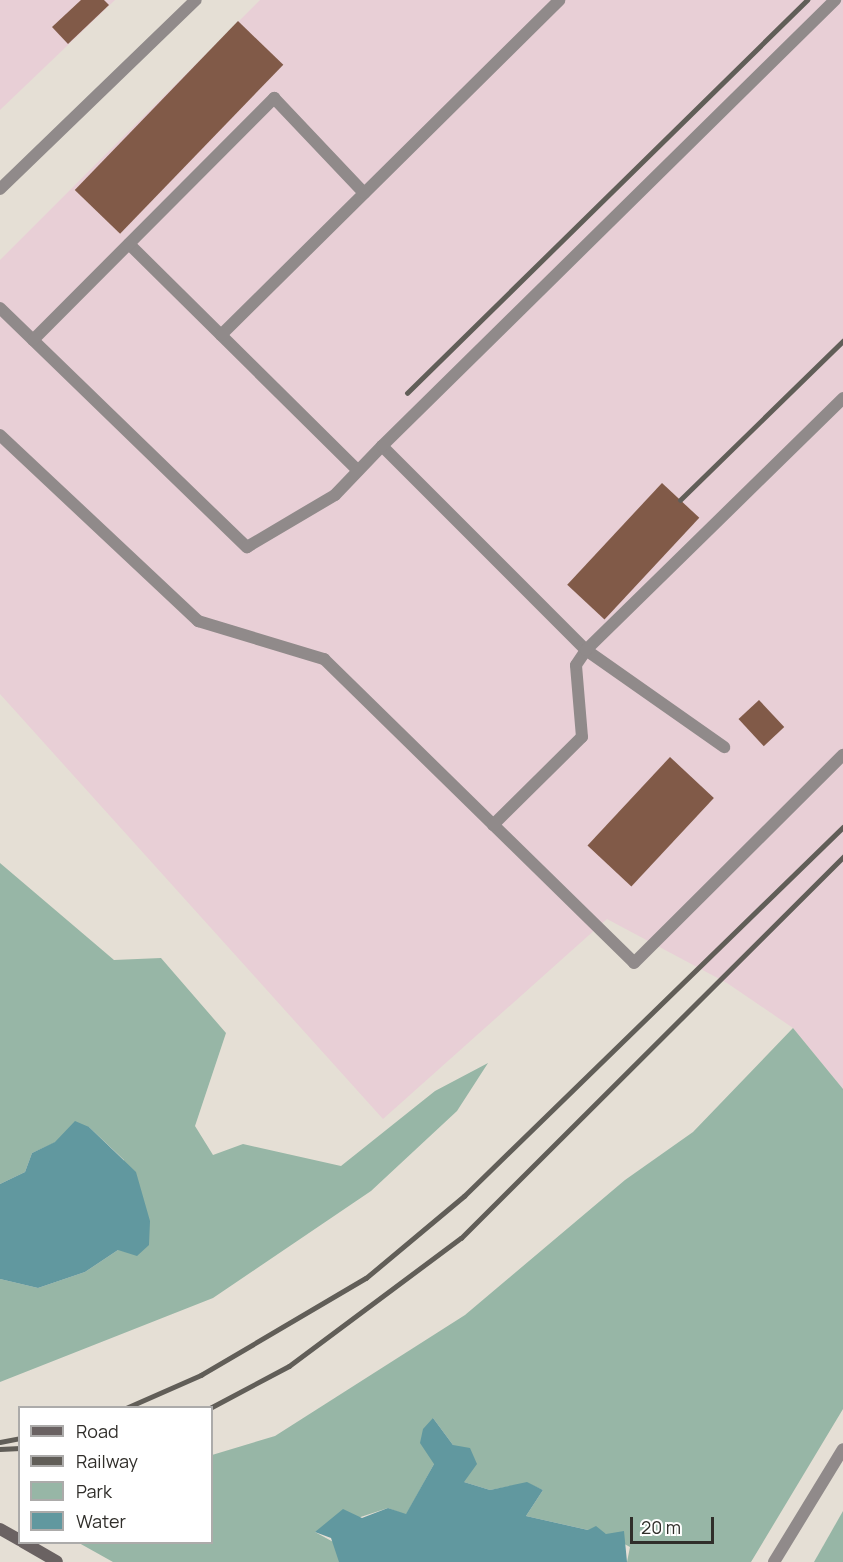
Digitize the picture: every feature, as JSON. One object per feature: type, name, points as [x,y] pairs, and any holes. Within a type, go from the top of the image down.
[{"type":"main road","points":[[0,1529],[18,1539]]},
{"type":"main road","points":[[26,1544],[57,1562]]},
{"type":"lane","points":[[0,189],[196,0]]},
{"type":"lane","points":[[221,335],[559,0]]},
{"type":"lane","points":[[0,308],[247,547],[335,495],[835,0]]},
{"type":"lane","points":[[33,340],[274,98],[364,194]]},
{"type":"lane","points":[[129,244],[358,471]]},
{"type":"lane","points":[[493,825],[582,737],[576,665],[586,650],[843,398]]},
{"type":"lane","points":[[0,435],[198,621],[324,659],[634,963],[843,755]]},
{"type":"lane","points":[[382,447],[586,650],[724,747]]},
{"type":"lane","points":[[774,1562],[843,1449]]},
{"type":"shaded area","points":[[0,0],[115,0],[0,110]]},
{"type":"shaded area","points":[[260,0],[843,0],[843,1089],[793,1028],[727,983],[607,919],[383,1119],[0,694],[0,260]]},
{"type":"green space","points":[[0,863],[114,960],[161,958],[226,1033],[195,1126],[213,1155],[243,1144],[341,1166],[435,1091],[488,1063],[457,1111],[371,1191],[213,1298],[0,1382],[0,1279],[38,1288],[85,1272],[118,1250],[124,1160],[89,1127],[32,1153],[25,1172],[0,1184]]},
{"type":"green space","points":[[793,1028],[843,1089],[843,1409],[751,1562],[627,1562],[630,1547],[606,1534],[526,1516],[543,1490],[527,1483],[490,1490],[464,1482],[453,1445],[433,1418],[434,1464],[406,1515],[388,1508],[315,1532],[370,1562],[113,1562],[81,1544],[213,1544],[213,1455],[275,1436],[465,1315],[625,1180],[693,1132]]},
{"type":"green space","points":[[843,1511],[843,1562],[814,1562]]},
{"type":"water","points":[[75,1121],[89,1127],[136,1172],[150,1221],[149,1245],[137,1256],[118,1250],[85,1272],[38,1288],[0,1279],[0,1184],[25,1172],[32,1153],[55,1142]]},
{"type":"water","points":[[433,1418],[453,1445],[470,1448],[477,1464],[464,1482],[490,1490],[527,1482],[543,1490],[526,1516],[588,1530],[596,1526],[606,1534],[624,1531],[627,1562],[339,1562],[331,1538],[315,1532],[343,1509],[362,1518],[388,1508],[406,1514],[434,1464],[420,1443],[423,1429]]},
{"type":"building","points":[[81,0],[104,0],[109,5],[68,44],[52,27]]},
{"type":"building","points":[[238,21],[283,65],[120,234],[75,190]]},
{"type":"building","points":[[662,483],[699,518],[605,619],[567,585]]},
{"type":"building","points":[[759,700],[784,727],[764,746],[739,719]]},
{"type":"building","points":[[670,757],[714,798],[631,886],[587,845]]},
{"type":"railway","points":[[407,393],[807,0]]},
{"type":"railway","points":[[680,500],[843,341]]},
{"type":"railway","points":[[131,1406],[201,1375],[366,1278],[464,1196],[843,827]]},
{"type":"railway","points":[[213,1406],[289,1366],[461,1238],[843,857]]},
{"type":"railway","points":[[0,1442],[18,1438]]},
{"type":"railway","points":[[0,1449],[18,1448]]}]
